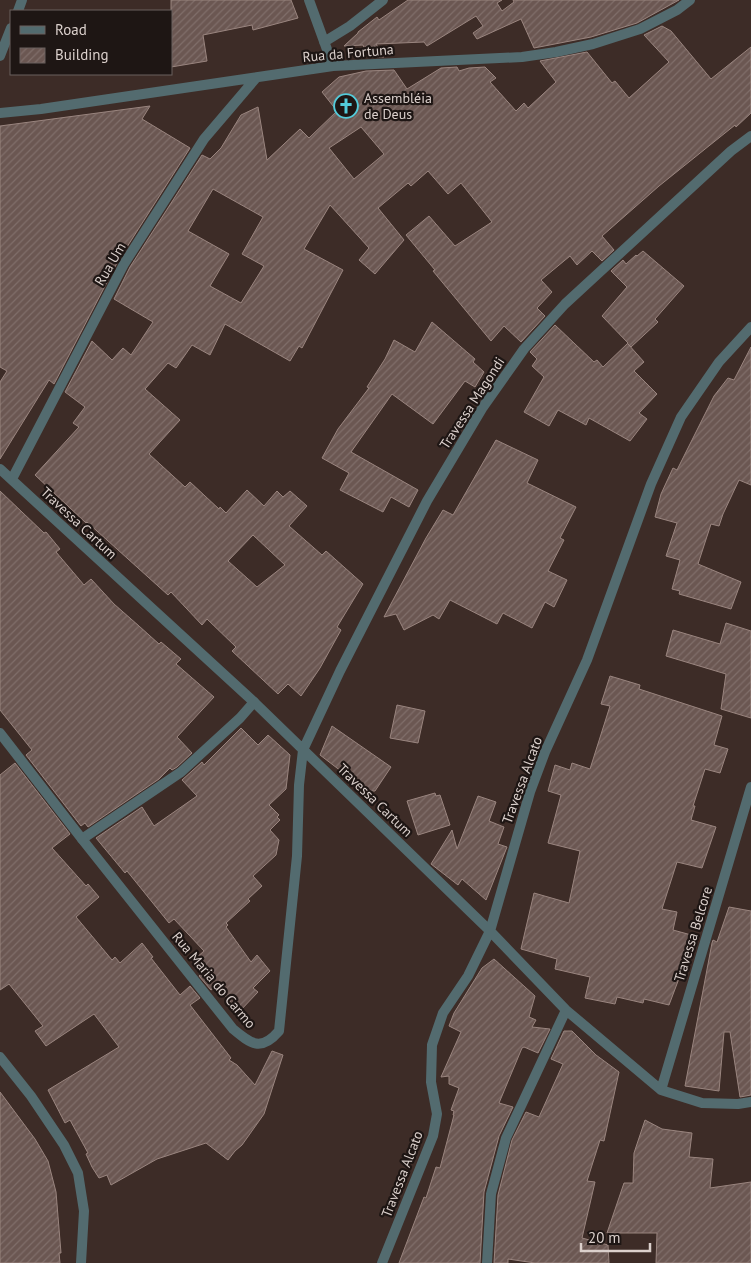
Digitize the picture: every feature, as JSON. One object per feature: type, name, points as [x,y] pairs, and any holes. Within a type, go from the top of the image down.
[{"type":"street","points":[[309,0],[333,66]]},
{"type":"street","points":[[324,42],[350,26],[383,0]]},
{"type":"street","name":"Rua da Fortuna","points":[[0,113],[41,109],[333,66],[522,57],[556,52],[593,44],[640,29],[677,10],[690,0]]},
{"type":"street","points":[[0,56],[10,31]]},
{"type":"street","name":"Rua Um","points":[[12,479],[124,264],[204,139],[256,78]]},
{"type":"street","name":"Travessa Magondi","points":[[303,750],[340,671],[427,500],[483,407],[524,350],[566,304],[731,151],[751,136]]},
{"type":"street","name":"Travessa Alcato","points":[[382,1263],[433,1136],[437,1114],[431,1082],[432,1045],[443,1013],[468,976],[490,931],[530,792],[545,752],[586,660],[651,484],[680,417],[719,362],[751,327]]},
{"type":"street","name":"Travessa Cartum","points":[[0,469],[254,702],[490,931],[566,1010],[661,1090],[702,1103],[738,1104],[751,1102]]},
{"type":"street","points":[[82,839],[181,772],[240,718],[254,702]]},
{"type":"street","name":"Rua Maria do Carmo","points":[[0,733],[233,1028],[248,1041],[261,1044],[271,1040],[279,1031],[297,856],[299,784],[303,750]]},
{"type":"street","name":"Travessa Belcore","points":[[661,1090],[751,787]]},
{"type":"street","points":[[487,1263],[491,1194],[506,1138],[566,1010]]},
{"type":"street","points":[[0,1057],[31,1096],[59,1137],[78,1174],[84,1212],[81,1263]]},
{"type":"building","points":[[171,0],[291,0],[298,18],[253,30],[252,25],[203,35],[207,61],[172,67]]},
{"type":"building","points":[[408,0],[502,0],[497,3],[502,11],[514,2],[513,0],[679,0],[637,23],[591,37],[534,48],[521,19],[477,39],[473,33],[483,26],[476,16],[427,46],[424,42],[376,44],[384,57],[368,57],[363,45],[344,46],[377,17],[379,20]]},
{"type":"building","points":[[662,26],[671,31],[711,79],[751,47],[751,113],[736,127],[735,125],[659,186],[602,236],[614,250],[602,261],[592,251],[577,265],[570,256],[541,280],[552,292],[537,308],[545,316],[521,342],[504,326],[491,341],[406,235],[429,216],[455,246],[492,222],[461,183],[448,194],[428,171],[411,186],[408,183],[378,208],[404,240],[375,274],[359,260],[369,248],[330,205],[304,249],[343,270],[302,348],[299,346],[290,361],[225,324],[210,355],[192,345],[176,368],[168,363],[145,389],[180,420],[149,454],[185,487],[190,482],[219,509],[220,507],[226,513],[247,490],[264,506],[277,491],[283,497],[290,491],[307,506],[289,526],[322,555],[326,551],[363,584],[337,627],[341,630],[320,668],[301,696],[288,684],[278,694],[232,651],[236,647],[207,619],[202,625],[171,592],[168,595],[35,475],[79,427],[73,423],[85,407],[65,392],[92,341],[112,360],[123,348],[131,355],[153,322],[114,299],[130,267],[202,155],[210,159],[221,148],[241,115],[258,107],[267,160],[300,129],[309,138],[337,111],[322,92],[339,77],[366,71],[394,70],[407,89],[441,68],[457,67],[459,71],[485,67],[496,78],[490,82],[516,111],[524,103],[528,108],[556,82],[540,61],[587,52],[612,83],[615,81],[629,98],[669,62],[644,35]],"holes":[[[361,127],[384,154],[354,179],[329,148]],[[213,189],[263,217],[242,254],[264,266],[241,303],[210,286],[229,254],[188,231]],[[253,535],[285,565],[257,587],[228,561]]]},
{"type":"building","points":[[150,106],[142,119],[190,148],[118,261],[54,384],[49,380],[0,459],[0,382],[7,371],[0,367],[0,126]]},
{"type":"building","points":[[643,251],[684,286],[655,319],[658,322],[631,347],[628,344],[644,362],[634,371],[657,394],[639,413],[647,419],[630,441],[589,418],[586,425],[558,410],[549,426],[524,412],[544,377],[532,366],[537,359],[530,352],[555,325],[594,362],[597,360],[603,367],[628,343],[602,316],[627,287],[611,271],[623,260],[626,264]]},
{"type":"building","points":[[432,322],[475,359],[473,362],[484,372],[475,387],[465,381],[433,424],[392,394],[351,452],[418,490],[409,507],[391,497],[383,512],[340,490],[349,473],[322,458],[338,429],[369,388],[367,387],[385,359],[394,340],[415,352]]},
{"type":"building","points":[[751,347],[751,485],[739,480],[719,526],[711,524],[698,564],[741,582],[731,609],[679,594],[680,591],[672,589],[680,560],[666,556],[677,523],[655,517],[661,494],[673,468],[677,470],[714,396],[728,378],[734,380]]},
{"type":"building","points":[[496,440],[538,460],[527,483],[576,507],[560,538],[564,540],[548,571],[567,580],[554,607],[545,602],[532,628],[503,613],[497,624],[450,600],[439,619],[433,615],[404,630],[396,614],[384,617],[443,510],[453,515]]},
{"type":"building","points":[[0,491],[44,533],[46,532],[60,549],[56,552],[84,585],[91,579],[114,604],[159,644],[161,642],[181,659],[176,664],[214,697],[177,737],[192,753],[177,767],[172,770],[170,768],[159,779],[88,827],[85,823],[81,826],[26,755],[32,750],[0,710]]},
{"type":"building","points":[[726,623],[751,631],[751,718],[721,709],[726,674],[666,656],[673,630],[720,644]]},
{"type":"building","points":[[610,676],[640,685],[639,689],[722,716],[714,745],[728,749],[720,773],[705,769],[693,806],[695,806],[691,820],[716,827],[702,868],[677,862],[662,909],[677,912],[673,930],[695,936],[669,1005],[644,999],[643,1003],[617,997],[615,1004],[585,998],[590,977],[555,969],[557,959],[521,949],[534,893],[569,903],[580,851],[548,843],[561,795],[548,791],[555,765],[570,770],[572,763],[590,769],[610,706],[601,704]]},
{"type":"building","points":[[397,705],[425,711],[418,743],[390,738]]},
{"type":"building","points":[[332,726],[391,767],[375,791],[367,791],[320,755]]},
{"type":"building","points":[[241,728],[258,745],[268,735],[290,755],[286,789],[269,805],[279,815],[277,817],[280,820],[270,830],[279,840],[276,855],[253,876],[262,886],[248,899],[250,901],[226,923],[228,925],[226,927],[251,962],[257,955],[270,971],[253,988],[258,992],[239,1012],[217,986],[211,990],[199,976],[205,970],[196,958],[204,951],[174,919],[169,923],[127,871],[125,873],[96,838],[142,807],[154,826],[197,796],[182,780],[202,762],[204,765]]},
{"type":"building","points":[[15,763],[70,834],[52,848],[86,886],[88,884],[99,897],[76,917],[112,960],[115,957],[120,963],[142,943],[153,957],[151,958],[180,995],[190,986],[200,998],[190,1005],[231,1058],[229,1060],[237,1065],[255,1085],[272,1051],[283,1055],[264,1114],[242,1145],[228,1160],[206,1143],[157,1159],[111,1185],[107,1175],[99,1178],[92,1167],[86,1154],[88,1153],[70,1120],[65,1123],[48,1090],[119,1047],[94,1014],[46,1046],[35,1031],[43,1026],[9,984],[0,990],[0,775]]},
{"type":"building","points":[[435,793],[436,796],[440,795],[450,825],[418,835],[407,801]]},
{"type":"building","points":[[478,796],[496,802],[489,821],[504,827],[498,844],[507,847],[486,900],[462,879],[458,885],[431,864],[452,830],[457,849]]},
{"type":"building","points":[[729,907],[751,911],[751,1095],[740,1097],[730,1032],[724,1032],[719,1091],[685,1086],[712,943],[713,940],[717,942]]},
{"type":"building","points":[[494,959],[535,996],[529,1017],[536,1020],[532,1027],[550,1029],[538,1053],[524,1047],[522,1048],[499,1103],[513,1107],[499,1136],[484,1192],[480,1263],[399,1263],[424,1197],[426,1198],[436,1167],[440,1168],[454,1115],[454,1111],[451,1110],[459,1088],[449,1084],[449,1076],[441,1077],[461,1032],[449,1026],[454,1013],[482,968]]},
{"type":"building","points":[[564,1031],[572,1031],[596,1055],[619,1072],[604,1141],[600,1140],[587,1181],[595,1182],[582,1238],[608,1245],[609,1263],[535,1263],[508,1259],[508,1263],[494,1263],[498,1195],[512,1140],[526,1112],[539,1117],[563,1064],[551,1059]]},
{"type":"building","points":[[0,1092],[35,1139],[48,1161],[56,1192],[61,1253],[59,1253],[60,1263],[0,1263]]},
{"type":"building","points":[[645,1120],[662,1129],[692,1133],[689,1157],[713,1159],[710,1188],[751,1182],[751,1263],[656,1263],[657,1233],[607,1233],[624,1183],[633,1183],[634,1153]]},
{"type":"place","name":"Assembléia de Deus","points":[[346,106]]}]
